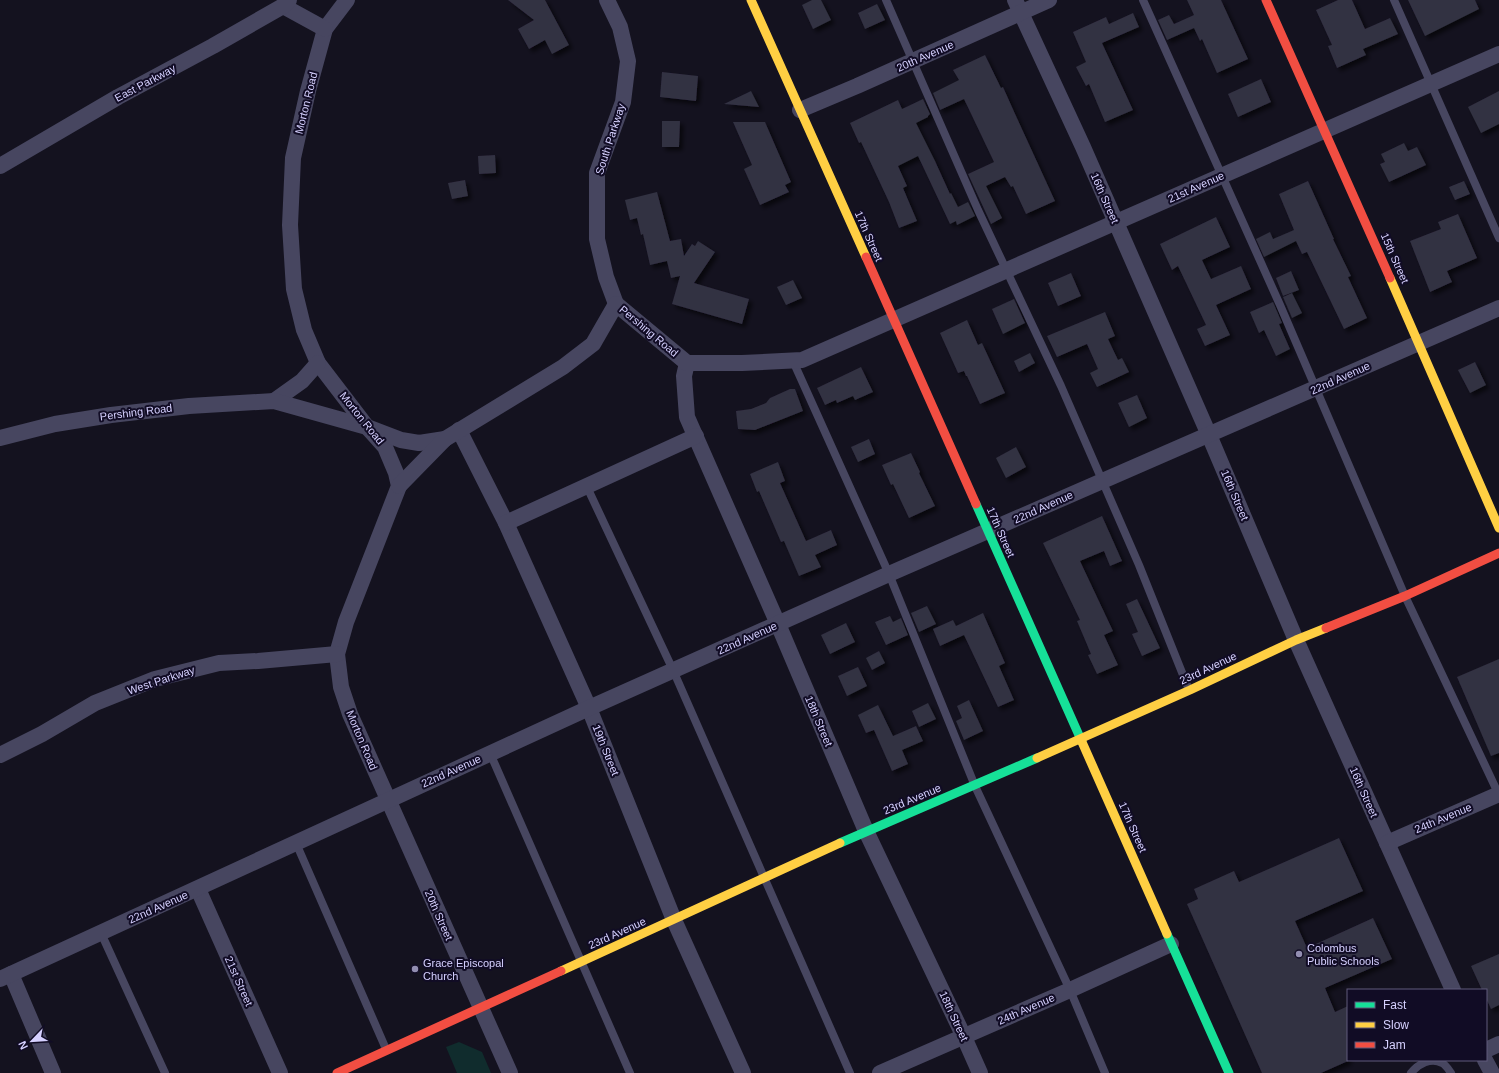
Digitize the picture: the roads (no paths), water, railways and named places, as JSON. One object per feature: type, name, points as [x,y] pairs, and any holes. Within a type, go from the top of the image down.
[{"type":"main road","name":"17th Street","points":[[751,0],[1229,1073]]},
{"type":"main road","name":"15th Street","points":[[1266,0],[1419,343],[1499,528]]},
{"type":"main road","name":"23rd Avenue","points":[[337,1073],[866,832],[1081,739],[1296,640],[1405,596],[1499,553]]},
{"type":"street","points":[[286,3],[325,29],[347,0]]},
{"type":"street","name":"South Parkway","points":[[607,0],[620,27],[628,61],[623,102],[597,173],[597,239],[606,277],[616,304]]},
{"type":"street","name":"20th Avenue","points":[[800,110],[913,61],[1018,6],[1049,0]]},
{"type":"street","name":"East Parkway","points":[[0,166],[118,96],[213,46],[286,3]]},
{"type":"street","name":"16th Street","points":[[1018,6],[1083,147],[1210,435],[1296,640],[1453,989]]},
{"type":"street","name":"Morton Road","points":[[325,29],[308,91],[293,158],[290,224],[294,289],[304,330],[318,363],[367,427],[385,447],[396,473],[399,486],[346,622],[337,654],[341,687],[345,701],[387,800]]},
{"type":"street","name":"21st Avenue","points":[[893,320],[1499,54]]},
{"type":"street","name":"Pershing Road","points":[[399,486],[445,439],[563,367],[593,344],[616,304],[687,363],[742,363],[802,360],[893,320]]},
{"type":"street","name":"22nd Avenue","points":[[6,977],[387,800],[673,670],[889,574],[1499,308]]},
{"type":"street","points":[[274,401],[302,381],[318,363]]},
{"type":"street","name":"18th Street","points":[[687,363],[684,376],[687,417],[778,624],[866,832],[964,1036],[980,1073]]},
{"type":"street","name":"Pershing Road","points":[[0,438],[55,424],[110,415],[189,406],[274,401],[367,427],[401,440],[419,443],[445,439]]},
{"type":"street","name":"19th Street","points":[[459,430],[506,523],[589,708],[674,920],[743,1073]]},
{"type":"street","points":[[506,523],[696,436]]},
{"type":"street","name":"West Parkway","points":[[0,755],[42,734],[95,703],[155,679],[218,662],[258,661],[337,654]]},
{"type":"street","name":"24th Avenue","points":[[1386,843],[1499,794]]},
{"type":"street","name":"20th Street","points":[[387,800],[510,1073]]},
{"type":"street","name":"21st Street","points":[[198,889],[280,1073]]},
{"type":"street","name":"24th Avenue","points":[[880,1073],[1171,944]]},
{"type":"street","points":[[6,977],[53,1073]]},
{"type":"street","points":[[1487,1050],[1499,1044]]},
{"type":"street","points":[[1486,1061],[1492,1073]]},
{"type":"lane","points":[[886,0],[978,210],[1061,386],[1139,565],[1190,690]]},
{"type":"lane","points":[[1143,0],[1280,305],[1405,596],[1499,794]]},
{"type":"lane","points":[[1394,0],[1499,238]]},
{"type":"lane","points":[[793,361],[889,574],[975,786],[1070,990],[1105,1073]]},
{"type":"lane","points":[[587,487],[673,670],[763,879],[850,1073]]},
{"type":"lane","points":[[490,754],[630,1073]]},
{"type":"lane","points":[[296,843],[386,1050]]},
{"type":"lane","points":[[101,933],[165,1073]]},
{"type":"lane","points":[[1411,1073],[1422,1063],[1430,1061]]},
{"type":"lane","points":[[1436,1061],[1444,1064],[1451,1073]]},
{"type":"place","name":"Colombus Public Schools","points":[[1299,954]]},
{"type":"place","name":"Grace Episcopal Church","points":[[415,969]]}]
